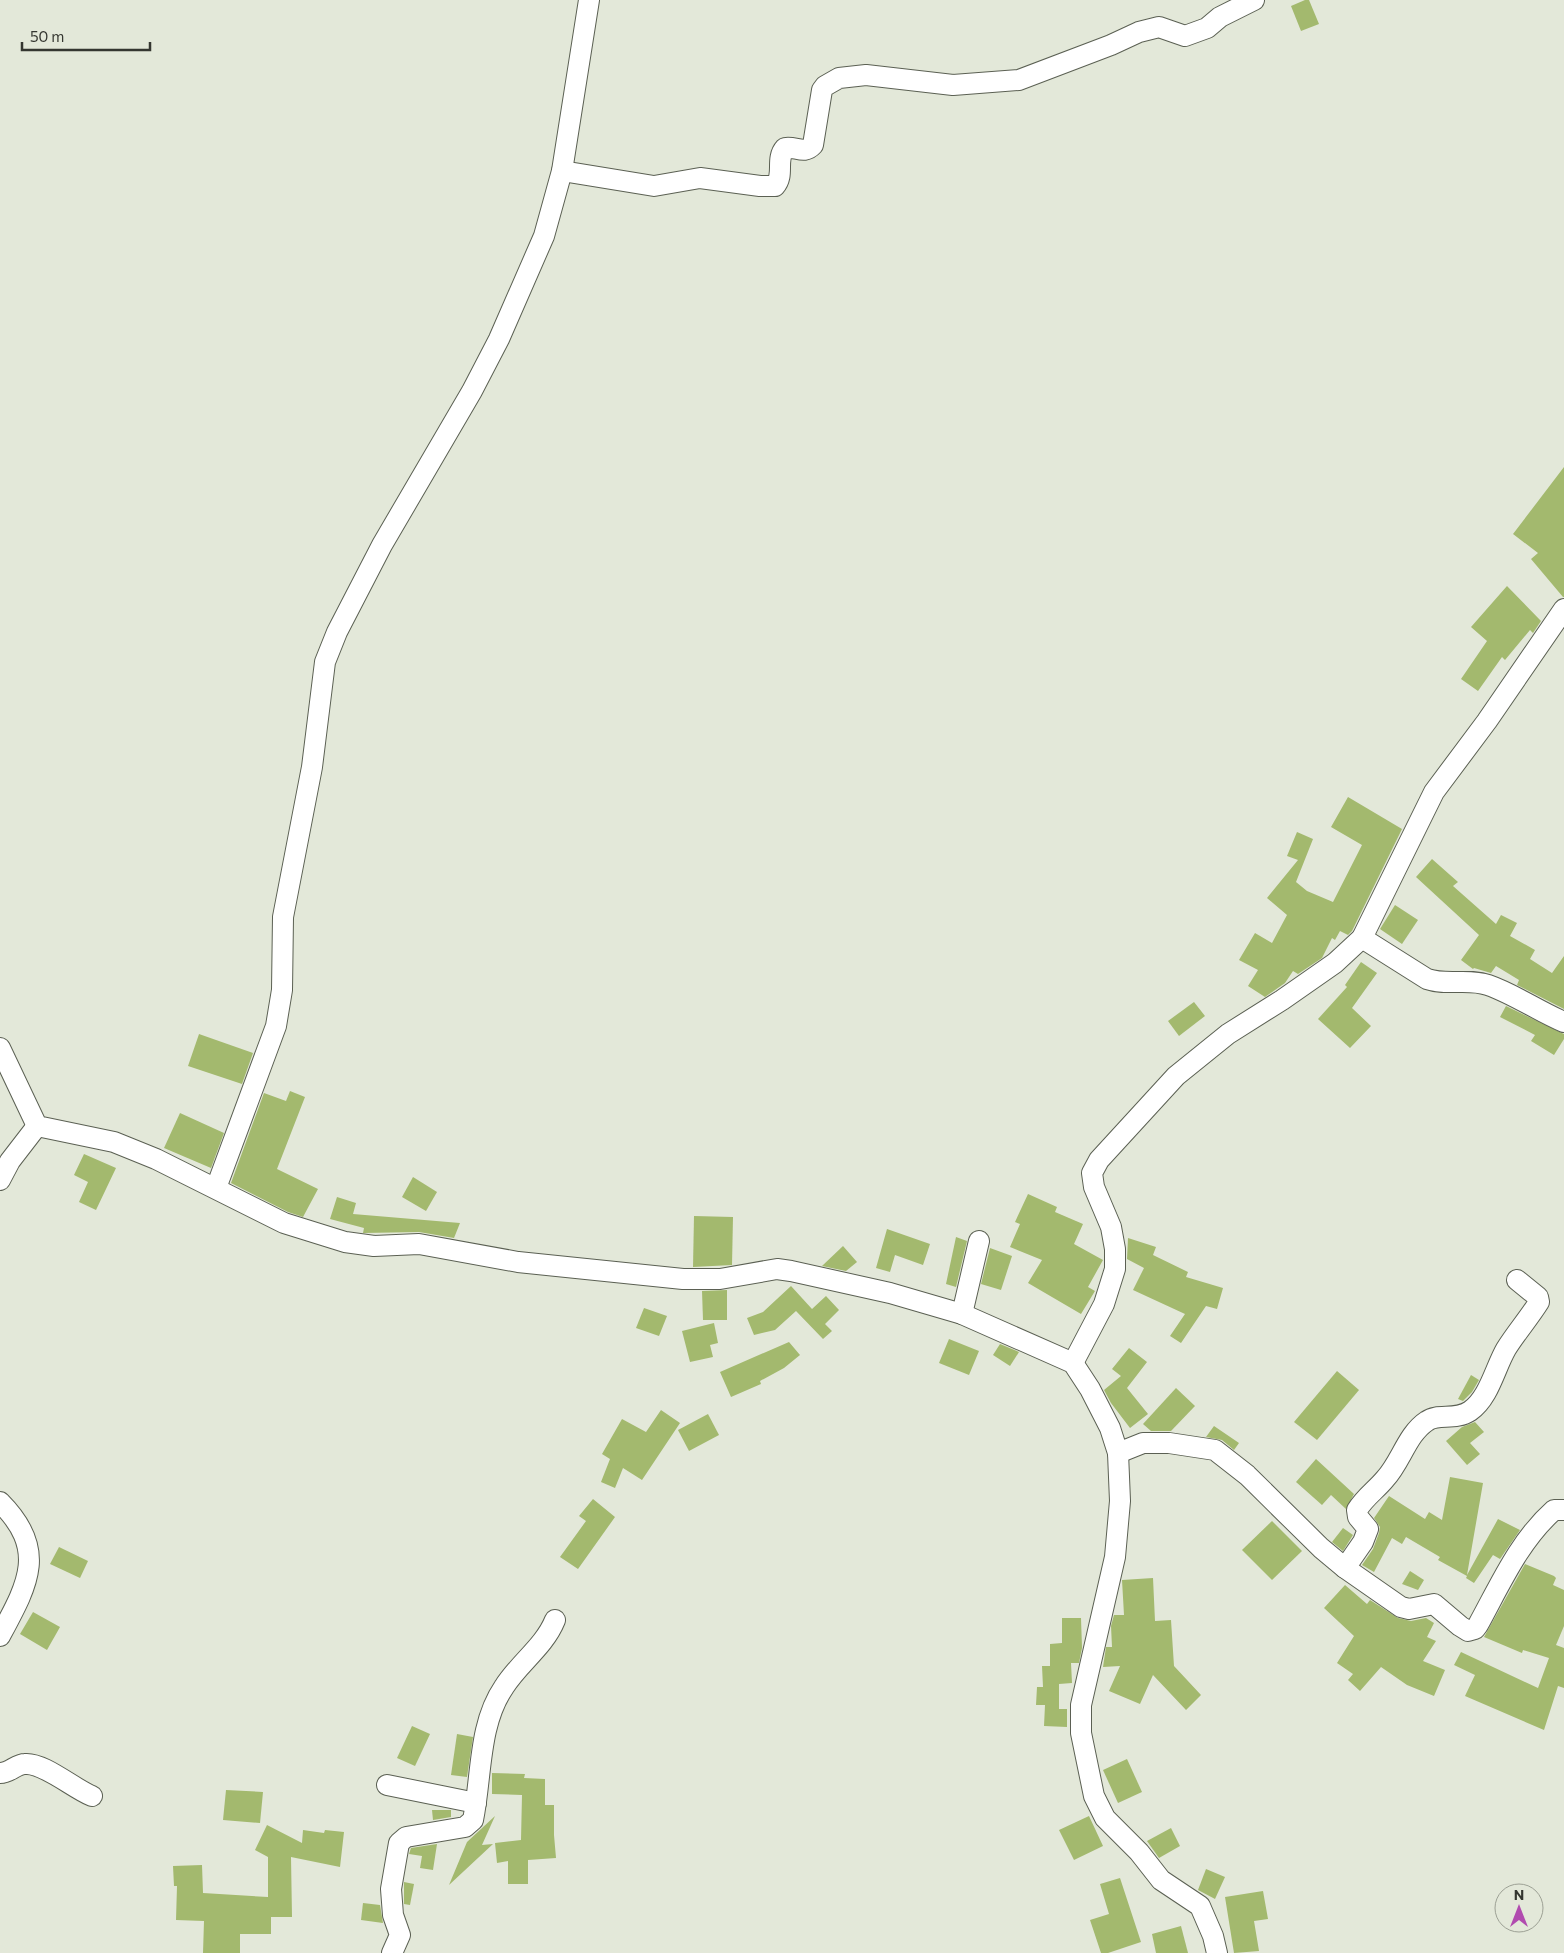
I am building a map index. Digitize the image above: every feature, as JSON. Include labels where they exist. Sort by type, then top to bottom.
[{"type":"street","points":[[216,1188],[278,1018],[282,990],[283,917],[315,750],[325,662],[331,646],[382,545],[472,390],[499,339],[521,293],[544,236],[562,171],[589,0]]},
{"type":"street","points":[[562,171],[642,185],[664,185],[700,178],[760,186],[775,186],[780,177],[781,153],[785,148],[803,150],[809,149],[813,145],[822,90],[839,78],[866,75],[953,85],[1019,80],[1111,46],[1139,32],[1159,27],[1185,36],[1207,28],[1220,17],[1254,0]]},
{"type":"street","points":[[1073,1364],[1104,1304],[1115,1270],[1115,1249],[1111,1227],[1094,1187],[1092,1173],[1099,1160],[1176,1076],[1228,1034],[1282,1000],[1335,962],[1362,938],[1434,792],[1497,706],[1564,609]]},
{"type":"street","points":[[1362,938],[1427,979],[1436,982],[1471,981],[1488,985],[1564,1022]]},
{"type":"street","points":[[0,1048],[37,1126]]},
{"type":"street","points":[[37,1126],[114,1142],[156,1158],[284,1223],[345,1242],[374,1246],[418,1244],[518,1262],[683,1279],[720,1279],[776,1269],[890,1293],[962,1314],[1073,1364],[1110,1428],[1118,1453],[1120,1501],[1115,1558],[1081,1705],[1081,1733],[1094,1796],[1105,1818],[1139,1852],[1161,1880],[1200,1906],[1213,1936],[1217,1953]]},
{"type":"street","points":[[0,1180],[10,1161],[37,1126]]},
{"type":"street","points":[[962,1314],[979,1241]]},
{"type":"street","points":[[1345,1568],[1367,1536],[1368,1529],[1358,1517],[1357,1510],[1373,1489],[1385,1480],[1409,1441],[1427,1421],[1436,1417],[1453,1418],[1470,1411],[1482,1400],[1505,1352],[1538,1302],[1538,1297],[1517,1280]]},
{"type":"street","points":[[1118,1453],[1143,1443],[1169,1442],[1215,1450],[1247,1475],[1321,1548],[1345,1568],[1401,1607],[1409,1609],[1434,1604],[1460,1626],[1472,1630],[1478,1625],[1500,1583],[1536,1527],[1554,1510],[1564,1510]]},
{"type":"street","points":[[0,1502],[17,1522],[27,1541],[30,1564],[23,1588],[0,1636]]},
{"type":"street","points":[[392,1953],[400,1935],[393,1915],[391,1889],[399,1843],[406,1837],[465,1827],[473,1820],[485,1728],[496,1700],[504,1686],[549,1634],[555,1620]]},
{"type":"street","points":[[0,1773],[11,1771],[21,1764],[35,1765],[92,1796]]},
{"type":"street","points":[[387,1785],[476,1803]]},
{"type":"building","points":[[1309,0],[1319,24],[1301,31],[1291,6]]},
{"type":"building","points":[[1564,467],[1563,597],[1531,559],[1538,553],[1513,534]]},
{"type":"building","points":[[1507,586],[1541,621],[1533,633],[1530,630],[1505,660],[1502,657],[1478,691],[1461,679],[1487,641],[1471,627]]},
{"type":"building","points":[[1348,797],[1402,829],[1352,931],[1348,935],[1340,931],[1335,940],[1332,938],[1322,958],[1298,974],[1293,971],[1285,983],[1265,997],[1248,986],[1258,970],[1239,960],[1255,933],[1272,943],[1287,915],[1267,898],[1298,860],[1287,856],[1297,832],[1313,839],[1296,882],[1307,891],[1333,902],[1362,845],[1331,827]]},
{"type":"building","points":[[1432,859],[1458,882],[1453,886],[1496,924],[1501,915],[1517,923],[1510,936],[1535,950],[1530,959],[1552,973],[1564,956],[1564,1009],[1517,985],[1519,980],[1496,966],[1491,973],[1473,969],[1461,960],[1479,935],[1416,877]]},
{"type":"building","points":[[1395,905],[1418,920],[1402,944],[1380,929]]},
{"type":"building","points":[[1361,962],[1377,973],[1352,1008],[1371,1026],[1350,1048],[1318,1019],[1347,987],[1345,985]]},
{"type":"building","points":[[1194,1002],[1205,1016],[1179,1036],[1168,1021]]},
{"type":"building","points":[[1506,1006],[1564,1034],[1564,1039],[1554,1055],[1531,1041],[1535,1035],[1500,1017]]},
{"type":"building","points":[[199,1034],[253,1053],[242,1084],[188,1066]]},
{"type":"building","points":[[290,1091],[305,1097],[277,1169],[318,1189],[303,1217],[288,1212],[231,1183],[264,1093],[286,1101]]},
{"type":"building","points":[[180,1113],[224,1133],[211,1168],[164,1148]]},
{"type":"building","points":[[84,1154],[116,1168],[96,1210],[79,1202],[88,1182],[74,1175]]},
{"type":"building","points":[[413,1177],[437,1192],[426,1211],[402,1197]]},
{"type":"building","points":[[1028,1194],[1057,1207],[1055,1212],[1083,1224],[1074,1244],[1103,1260],[1088,1287],[1095,1291],[1081,1314],[1028,1283],[1042,1260],[1010,1247],[1020,1224],[1015,1222]]},
{"type":"building","points":[[337,1197],[356,1203],[353,1214],[460,1223],[454,1238],[419,1232],[363,1233],[364,1228],[330,1219]]},
{"type":"building","points":[[694,1216],[733,1217],[732,1265],[693,1267]]},
{"type":"building","points":[[887,1229],[930,1244],[923,1265],[895,1255],[890,1272],[876,1268]]},
{"type":"building","points":[[956,1237],[967,1241],[956,1287],[946,1284]]},
{"type":"building","points":[[1128,1238],[1156,1247],[1153,1255],[1188,1272],[1186,1277],[1223,1288],[1217,1309],[1206,1306],[1181,1343],[1170,1336],[1185,1314],[1133,1290],[1144,1268],[1127,1259]]},
{"type":"building","points":[[843,1246],[857,1262],[846,1271],[822,1266]]},
{"type":"building","points":[[990,1248],[1012,1256],[1001,1290],[981,1284]]},
{"type":"building","points":[[791,1286],[812,1309],[826,1296],[839,1310],[825,1324],[832,1331],[823,1339],[796,1311],[775,1330],[754,1335],[747,1318],[763,1312]]},
{"type":"building","points":[[727,1290],[727,1320],[703,1320],[702,1291]]},
{"type":"building","points":[[644,1308],[667,1316],[659,1336],[636,1328]]},
{"type":"building","points":[[714,1323],[718,1343],[710,1345],[713,1357],[690,1362],[682,1331]]},
{"type":"building","points":[[949,1339],[979,1351],[969,1375],[939,1363]]},
{"type":"building","points":[[789,1342],[800,1355],[784,1368],[760,1381],[761,1384],[731,1397],[720,1372]]},
{"type":"building","points":[[1000,1344],[1019,1352],[1010,1366],[993,1355]]},
{"type":"building","points":[[1129,1348],[1147,1362],[1127,1388],[1148,1414],[1130,1428],[1111,1403],[1104,1390],[1121,1376],[1112,1369]]},
{"type":"building","points":[[1337,1371],[1359,1390],[1317,1440],[1294,1422]]},
{"type":"building","points":[[1471,1375],[1479,1380],[1472,1392],[1463,1401],[1458,1399]]},
{"type":"building","points":[[1176,1388],[1195,1406],[1171,1431],[1151,1431],[1143,1424]]},
{"type":"building","points":[[661,1410],[680,1423],[642,1480],[623,1468],[615,1488],[601,1482],[610,1459],[602,1454],[622,1419],[646,1432]]},
{"type":"building","points":[[708,1414],[719,1435],[689,1451],[678,1430]]},
{"type":"building","points":[[1475,1422],[1484,1432],[1470,1443],[1480,1454],[1467,1465],[1446,1441],[1462,1427]]},
{"type":"building","points":[[1214,1426],[1239,1443],[1234,1450],[1222,1440],[1206,1437]]},
{"type":"building","points":[[1316,1459],[1354,1494],[1346,1509],[1331,1495],[1322,1505],[1296,1482]]},
{"type":"building","points":[[1450,1477],[1483,1483],[1467,1575],[1498,1519],[1520,1530],[1500,1559],[1493,1555],[1474,1583],[1466,1578],[1467,1576],[1438,1560],[1440,1557],[1406,1537],[1402,1544],[1392,1538],[1374,1572],[1362,1565],[1373,1549],[1379,1533],[1380,1527],[1374,1518],[1389,1496],[1425,1519],[1429,1512],[1442,1520]]},
{"type":"building","points":[[593,1499],[615,1517],[578,1569],[560,1557],[586,1521],[579,1516]]},
{"type":"building","points":[[1272,1521],[1302,1551],[1272,1580],[1242,1550]]},
{"type":"building","points":[[1343,1528],[1353,1535],[1343,1551],[1332,1542]]},
{"type":"building","points":[[59,1547],[88,1561],[80,1578],[50,1564]]},
{"type":"building","points":[[1525,1564],[1554,1576],[1556,1578],[1553,1585],[1564,1590],[1564,1626],[1556,1645],[1564,1648],[1564,1688],[1558,1686],[1544,1730],[1465,1696],[1475,1675],[1454,1665],[1461,1652],[1538,1688],[1549,1658],[1523,1650],[1522,1653],[1484,1637]]},
{"type":"building","points":[[1410,1571],[1424,1580],[1418,1590],[1402,1584]]},
{"type":"building","points":[[1153,1578],[1155,1621],[1171,1620],[1174,1666],[1201,1695],[1186,1710],[1153,1675],[1140,1704],[1109,1691],[1120,1666],[1103,1667],[1106,1647],[1112,1647],[1111,1626],[1114,1615],[1124,1615],[1122,1580]]},
{"type":"building","points":[[1345,1585],[1367,1604],[1370,1600],[1398,1618],[1411,1621],[1426,1618],[1434,1623],[1427,1637],[1436,1641],[1423,1661],[1445,1670],[1434,1696],[1407,1685],[1381,1667],[1360,1691],[1348,1680],[1353,1674],[1337,1663],[1354,1636],[1324,1608]]},
{"type":"building","points":[[33,1612],[60,1627],[47,1650],[20,1634]]},
{"type":"building","points":[[1062,1618],[1081,1618],[1082,1648],[1079,1663],[1071,1663],[1072,1683],[1059,1684],[1059,1709],[1067,1709],[1067,1727],[1044,1726],[1045,1705],[1036,1705],[1037,1687],[1043,1687],[1042,1666],[1050,1666],[1050,1644],[1062,1643]]},
{"type":"building","points":[[412,1726],[430,1734],[415,1766],[397,1758]]},
{"type":"building","points":[[457,1734],[473,1737],[467,1777],[451,1775]]},
{"type":"building","points":[[1127,1759],[1142,1792],[1118,1803],[1103,1770]]},
{"type":"building","points":[[492,1773],[525,1774],[524,1778],[545,1779],[545,1805],[554,1805],[556,1858],[528,1860],[528,1884],[508,1884],[508,1861],[497,1863],[495,1843],[521,1840],[522,1795],[492,1794]]},
{"type":"building","points":[[226,1790],[263,1792],[260,1823],[223,1820]]},
{"type":"building","points":[[432,1810],[451,1810],[451,1817],[433,1820]]},
{"type":"building","points":[[495,1816],[482,1845],[493,1844],[449,1885],[467,1842]]},
{"type":"building","points":[[1089,1816],[1103,1846],[1074,1860],[1059,1830]]},
{"type":"building","points":[[267,1825],[302,1843],[303,1830],[324,1833],[325,1830],[344,1832],[340,1867],[291,1857],[292,1917],[271,1917],[271,1934],[240,1934],[240,1953],[203,1953],[204,1921],[176,1920],[177,1886],[174,1886],[173,1866],[202,1865],[203,1893],[268,1897],[268,1857],[255,1850]]},
{"type":"building","points":[[1171,1828],[1180,1846],[1159,1858],[1147,1841]]},
{"type":"building","points":[[437,1844],[433,1870],[420,1868],[422,1856],[409,1854],[411,1848]]},
{"type":"building","points":[[1206,1869],[1225,1877],[1215,1899],[1198,1890]]},
{"type":"building","points":[[1120,1878],[1141,1942],[1108,1953],[1101,1953],[1090,1920],[1109,1914],[1100,1884]]},
{"type":"building","points":[[404,1882],[414,1884],[410,1905],[404,1904]]},
{"type":"building","points":[[1263,1891],[1268,1919],[1254,1921],[1259,1951],[1234,1953],[1225,1897]]},
{"type":"building","points":[[363,1903],[380,1905],[383,1923],[361,1920]]},
{"type":"building","points":[[1181,1926],[1188,1953],[1156,1953],[1152,1934]]}]
